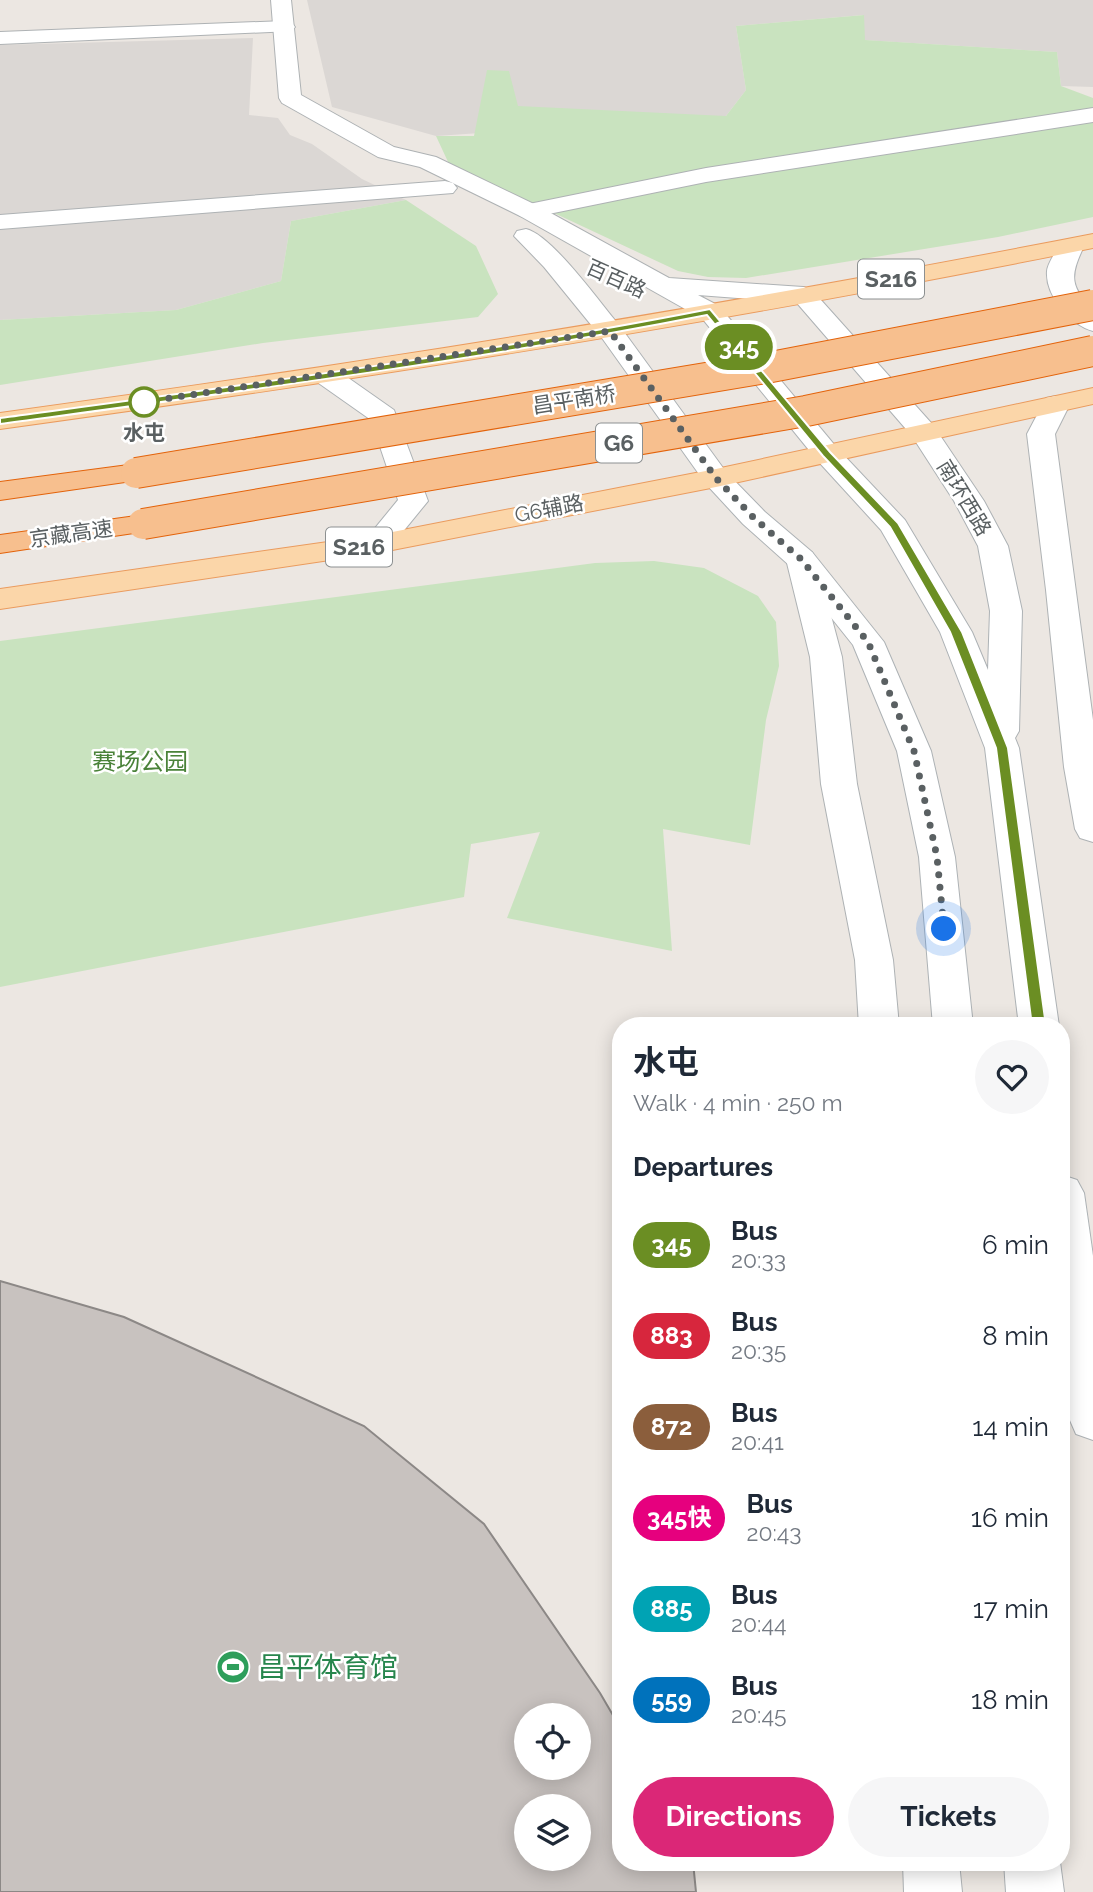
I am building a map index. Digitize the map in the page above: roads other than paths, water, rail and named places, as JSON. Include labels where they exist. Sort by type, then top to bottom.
[{"type":"highway","name":"昌平南桥","points":[[0,491],[136,473],[766,368],[1093,305]]},
{"type":"highway","name":"京藏高速","points":[[0,544],[143,524],[806,411],[1093,351]]},
{"type":"main road","name":"S216","points":[[0,421],[327,376],[610,331],[1082,244]]},
{"type":"main road","name":"G6辅路","points":[[0,599],[377,544],[716,478],[1093,396]]},
{"type":"street","points":[[281,0],[290,98],[386,152],[428,162],[528,224],[660,284],[710,312]]},
{"type":"street","points":[[0,38],[285,27]]},
{"type":"street","points":[[528,224],[706,175],[1093,115]]},
{"type":"street","name":"百百路","points":[[386,152],[444,188],[528,224],[628,288],[710,312]]},
{"type":"street","points":[[0,222],[444,188]]},
{"type":"street","name":"百百路","points":[[528,224],[553,262],[610,331],[716,478],[754,518],[801,559]]},
{"type":"street","points":[[1082,244],[1060,271],[1066,298],[1093,323]]},
{"type":"street","points":[[660,284],[803,295]]},
{"type":"street","name":"南环西路","points":[[803,295],[923,431],[969,501],[993,546],[1006,611],[1002,748],[1038,1017]]},
{"type":"street","name":"南环西路","points":[[710,312],[827,454],[894,526],[956,632],[1002,748]]},
{"type":"street","points":[[327,376],[384,416],[413,501],[377,544]]},
{"type":"street","points":[[1056,404],[1041,434],[1062,590],[1081,767],[1093,829]]},
{"type":"street","points":[[801,559],[826,657],[839,784],[874,960],[877,1017]]},
{"type":"street","points":[[801,559],[868,642],[914,751],[937,857],[952,1017]]},
{"type":"street","points":[[1070,1251],[1093,1418]]},
{"type":"street","points":[[932,1871],[933,1892]]},
{"type":"street","points":[[1033,1871],[1035,1892]]},
{"type":"place","name":"水屯","points":[[144,402]]},
{"type":"place","name":"昌平体育馆","points":[[233,1667]]},
{"type":"park label","name":"赛场公园","points":[[140,762]]}]
